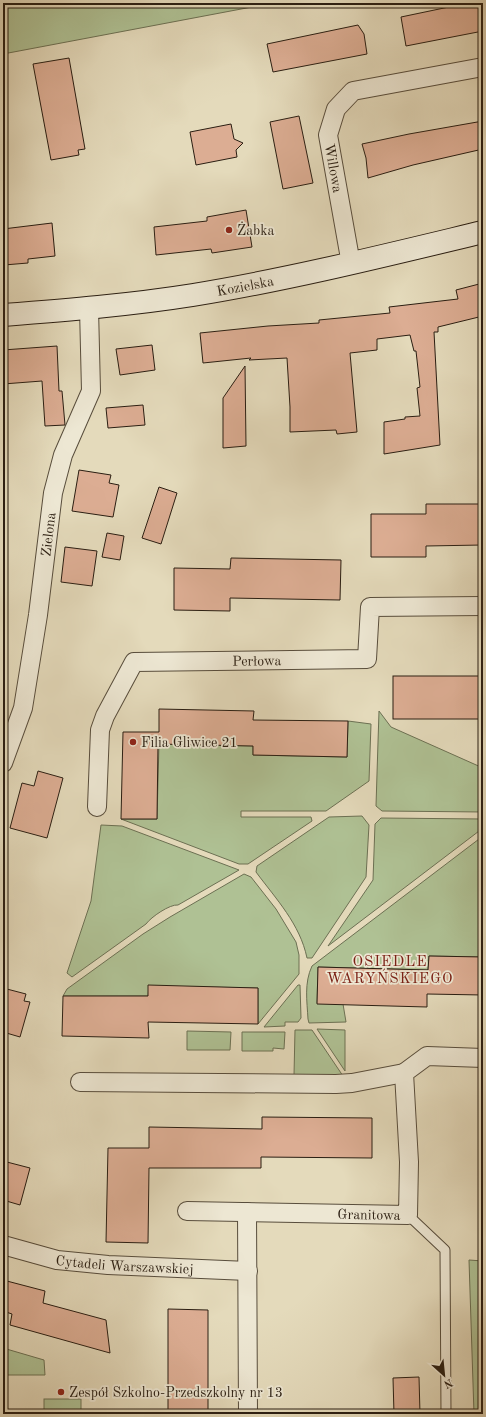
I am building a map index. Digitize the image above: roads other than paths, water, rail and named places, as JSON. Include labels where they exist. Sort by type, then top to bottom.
[{"type":"street","name":"Willowa","points":[[351,264],[328,135],[336,109],[353,91],[483,68]]},
{"type":"street","name":"Kozielska","points":[[3,315],[89,308],[193,295],[252,285],[351,264],[483,232]]},
{"type":"street","name":"Zielona","points":[[3,763],[23,708],[38,615],[54,493],[63,455],[91,391],[89,308]]},
{"type":"street","name":"Perłowa","points":[[98,807],[100,730],[104,716],[134,662],[368,659],[370,607],[483,606]]},
{"type":"street","points":[[80,1082],[336,1084],[352,1083],[404,1073],[427,1056],[483,1058]]},
{"type":"street","name":"Granitowa","points":[[187,1211],[408,1215],[409,1162],[404,1073]]},
{"type":"street","points":[[247,1212],[248,1414]]},
{"type":"street","name":"Cytadeli Warszawskiej","points":[[3,1246],[57,1260],[108,1265],[248,1271]]},
{"type":"lane","points":[[408,1215],[445,1250],[446,1414]]},
{"type":"place","name":"Żabka","points":[[229,230]]},
{"type":"place","name":"Filia Gliwice 21","points":[[133,742]]},
{"type":"place","name":"Zespół Szkolno-Przedszkolny nr 13","points":[[61,1392]]},
{"type":"district","name":"OSIEDLE WARYŃSKIEGO","points":[[390,970]]}]
